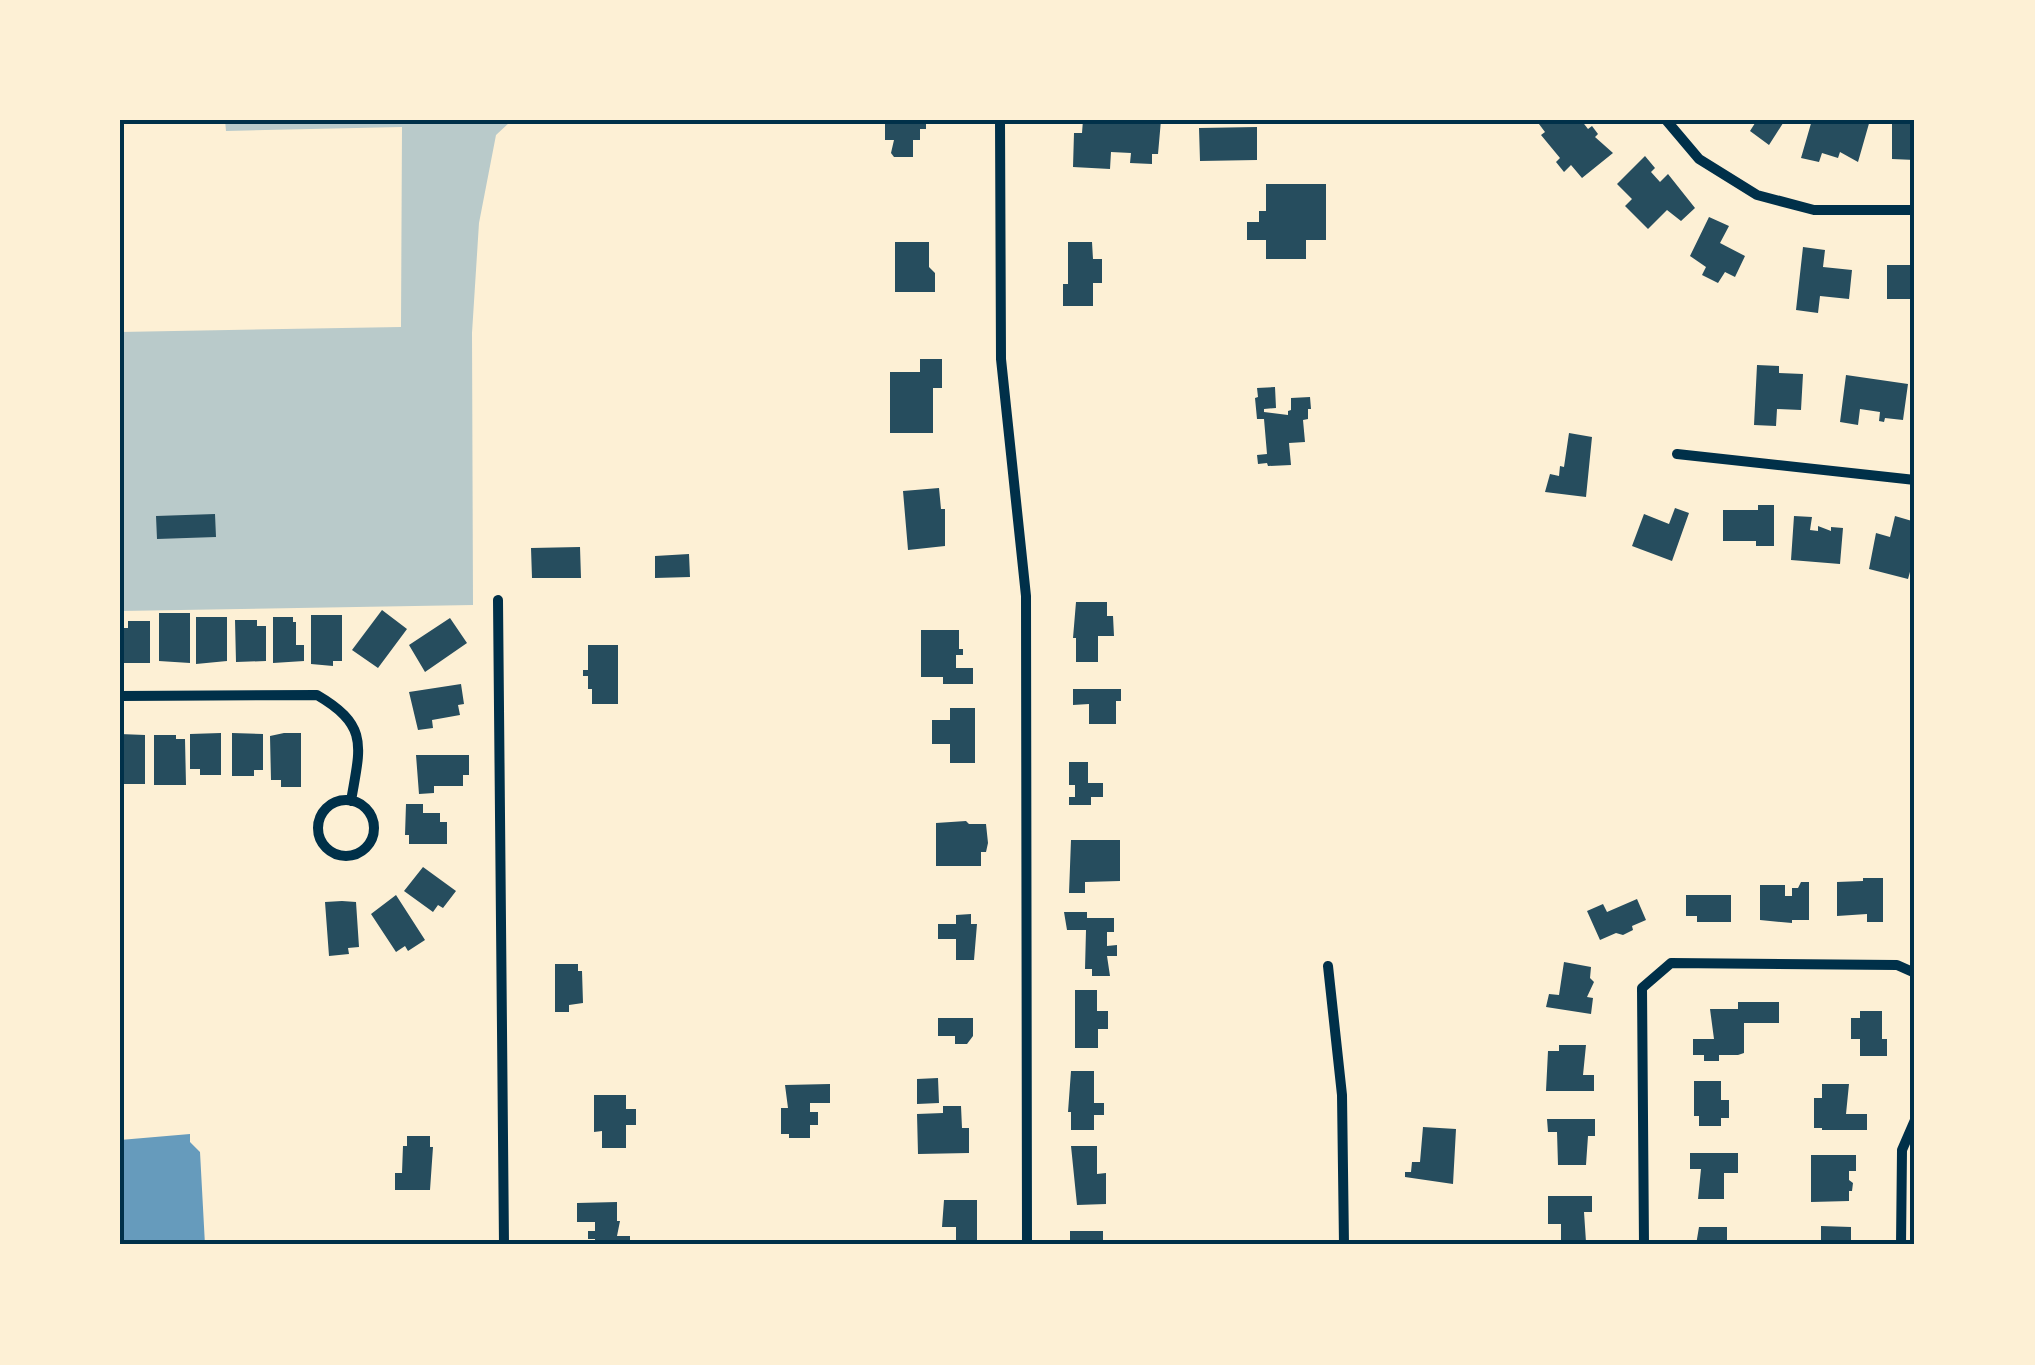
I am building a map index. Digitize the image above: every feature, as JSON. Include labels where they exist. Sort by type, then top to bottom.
[{"type":"street","points":[[1000,120],[1002,359],[1026,596],[1026,1245]]},
{"type":"street","points":[[1666,120],[1699,159],[1757,195],[1814,210],[1915,210]]},
{"type":"street","points":[[1678,454],[1915,480]]},
{"type":"street","points":[[498,600],[504,1245]]},
{"type":"street","points":[[120,696],[317,696],[343,710],[359,737],[351,800]]},
{"type":"street","points":[[351,800],[372,817],[373,836],[362,851],[345,856],[328,849],[319,834],[319,825],[321,816],[334,803],[351,800]]},
{"type":"street","points":[[1644,1245],[1642,988],[1671,963],[1897,965],[1915,973]]},
{"type":"street","points":[[1328,966],[1342,1095],[1344,1245]]},
{"type":"street","points":[[1902,1245],[1902,1150],[1915,1120]]},
{"type":"shaded area","points":[[225,120],[512,120],[496,135],[479,223],[472,333],[473,605],[120,611],[120,332],[401,327],[402,127],[226,131]]},
{"type":"water","points":[[190,1134],[190,1142],[200,1152],[205,1245],[129,1245],[120,1236],[120,1140]]},
{"type":"building","points":[[885,120],[926,122],[926,129],[920,129],[920,140],[913,140],[913,157],[894,157],[894,140],[885,140]]},
{"type":"building","points":[[1083,120],[1161,120],[1158,154],[1152,154],[1152,164],[1130,163],[1131,153],[1111,152],[1110,169],[1073,167],[1074,133],[1082,133]]},
{"type":"building","points":[[1536,120],[1581,120],[1588,129],[1592,126],[1598,134],[1595,137],[1613,153],[1582,178],[1571,165],[1564,172],[1556,162],[1560,158],[1541,135],[1545,132]]},
{"type":"building","points":[[1757,120],[1785,120],[1769,145],[1750,131]]},
{"type":"building","points":[[1812,120],[1870,120],[1858,162],[1840,152],[1838,158],[1822,153],[1819,162],[1801,158]]},
{"type":"building","points":[[1892,122],[1915,122],[1915,160],[1892,159]]},
{"type":"building","points":[[1257,127],[1257,160],[1200,161],[1199,128]]},
{"type":"building","points":[[1645,156],[1660,182],[1668,174],[1695,208],[1681,221],[1667,210],[1648,229],[1625,206],[1632,199],[1617,184]]},
{"type":"building","points":[[1266,184],[1326,184],[1326,240],[1306,240],[1306,259],[1266,259],[1266,240],[1247,240],[1247,222],[1259,222],[1259,211],[1266,211]]},
{"type":"building","points":[[1709,217],[1729,226],[1720,243],[1745,256],[1735,277],[1725,272],[1718,283],[1702,275],[1706,267],[1690,256]]},
{"type":"building","points":[[895,242],[929,242],[935,292],[895,292]]},
{"type":"building","points":[[1068,242],[1092,242],[1093,259],[1102,259],[1102,283],[1093,283],[1093,306],[1063,306],[1063,284],[1068,284]]},
{"type":"building","points":[[1803,247],[1825,250],[1823,267],[1852,270],[1849,299],[1820,296],[1818,313],[1796,310]]},
{"type":"building","points":[[1887,265],[1915,265],[1915,299],[1887,299]]},
{"type":"building","points":[[920,359],[942,359],[942,388],[933,388],[933,433],[890,433],[890,372],[920,372]]},
{"type":"building","points":[[1757,365],[1779,366],[1779,373],[1803,374],[1801,410],[1777,409],[1776,426],[1754,425]]},
{"type":"building","points":[[1846,375],[1908,384],[1903,420],[1879,421],[1880,412],[1860,409],[1858,425],[1840,422]]},
{"type":"building","points":[[1275,387],[1276,408],[1264,412],[1288,415],[1291,398],[1310,397],[1308,419],[1303,420],[1305,442],[1289,443],[1291,465],[1258,464],[1257,455],[1267,454],[1264,419],[1257,419],[1257,388]]},
{"type":"building","points":[[1569,433],[1592,437],[1586,497],[1545,492],[1550,474],[1559,476],[1560,466],[1564,467]]},
{"type":"building","points":[[939,488],[941,509],[945,509],[945,546],[908,550],[903,491]]},
{"type":"building","points":[[1758,505],[1774,505],[1774,546],[1756,546],[1756,541],[1723,541],[1723,510],[1758,510]]},
{"type":"building","points":[[1675,508],[1689,513],[1672,561],[1632,546],[1644,514],[1669,524]]},
{"type":"building","points":[[215,514],[216,537],[157,539],[156,516]]},
{"type":"building","points":[[1794,516],[1812,517],[1810,530],[1818,531],[1818,526],[1831,531],[1831,527],[1843,528],[1840,564],[1791,560]]},
{"type":"building","points":[[1895,516],[1912,521],[1910,528],[1915,529],[1915,554],[1908,579],[1869,569],[1876,533],[1890,537]]},
{"type":"building","points":[[580,547],[581,578],[532,578],[531,548]]},
{"type":"building","points":[[689,554],[690,577],[655,578],[655,556]]},
{"type":"building","points":[[1076,602],[1107,602],[1107,616],[1113,616],[1114,636],[1098,636],[1098,662],[1076,662]]},
{"type":"building","points":[[382,610],[407,629],[378,668],[352,650]]},
{"type":"building","points":[[159,613],[190,613],[190,663],[159,661]]},
{"type":"building","points":[[311,615],[342,615],[342,661],[333,661],[333,666],[311,664]]},
{"type":"building","points":[[196,617],[227,617],[227,661],[196,664]]},
{"type":"building","points":[[273,617],[293,617],[296,645],[304,645],[304,661],[273,663]]},
{"type":"building","points":[[450,618],[467,643],[425,672],[409,645]]},
{"type":"building","points":[[235,620],[257,620],[257,626],[266,626],[266,661],[236,662]]},
{"type":"building","points":[[128,621],[150,621],[150,663],[120,663],[120,628],[128,628]]},
{"type":"building","points":[[921,630],[959,630],[959,649],[963,649],[963,655],[956,655],[956,668],[973,668],[973,684],[943,684],[943,677],[921,677]]},
{"type":"building","points":[[588,645],[618,645],[618,704],[592,704],[588,676],[583,676],[583,670],[588,670]]},
{"type":"building","points":[[461,684],[464,704],[458,705],[460,715],[432,720],[433,728],[418,730],[409,692]]},
{"type":"building","points":[[1073,689],[1121,689],[1121,701],[1116,701],[1116,724],[1089,724],[1089,704],[1073,705]]},
{"type":"building","points":[[950,708],[975,708],[975,763],[950,763],[950,744],[932,744],[932,720],[950,720]]},
{"type":"building","points":[[221,733],[221,775],[200,775],[200,769],[190,769],[190,734]]},
{"type":"building","points":[[232,733],[263,734],[263,770],[254,770],[254,776],[232,776]]},
{"type":"building","points":[[301,733],[301,787],[281,787],[281,780],[271,780],[270,736]]},
{"type":"building","points":[[120,734],[145,735],[145,784],[120,784]]},
{"type":"building","points":[[154,735],[185,739],[186,785],[154,785]]},
{"type":"building","points":[[416,755],[469,755],[469,775],[463,775],[463,786],[434,786],[434,793],[419,794]]},
{"type":"building","points":[[1069,762],[1088,762],[1088,783],[1103,783],[1103,797],[1091,797],[1091,805],[1069,805],[1069,797],[1075,797],[1075,785],[1069,785]]},
{"type":"building","points":[[406,804],[423,804],[423,813],[440,813],[440,822],[447,822],[447,844],[409,844],[409,835],[405,835]]},
{"type":"building","points":[[936,823],[986,824],[988,843],[986,852],[981,852],[981,866],[936,866]]},
{"type":"building","points":[[1071,840],[1120,840],[1120,881],[1085,882],[1085,893],[1069,893]]},
{"type":"building","points":[[423,867],[456,891],[443,908],[438,905],[433,912],[404,891]]},
{"type":"building","points":[[1883,878],[1883,922],[1867,922],[1867,914],[1837,916],[1837,882]]},
{"type":"building","points":[[1801,882],[1809,882],[1809,920],[1760,920],[1760,885],[1785,885],[1785,896],[1792,896],[1792,888],[1798,888]]},
{"type":"building","points":[[396,895],[425,940],[408,951],[405,946],[396,952],[371,914]]},
{"type":"building","points":[[1686,895],[1731,895],[1731,922],[1697,922],[1697,916],[1686,916]]},
{"type":"building","points":[[1637,899],[1646,920],[1623,935],[1616,933],[1600,940],[1587,911],[1603,904],[1607,912]]},
{"type":"building","points":[[325,902],[356,902],[359,947],[348,948],[349,954],[329,956]]},
{"type":"building","points":[[1064,912],[1087,912],[1087,918],[1114,918],[1114,932],[1107,932],[1107,946],[1117,945],[1117,956],[1107,956],[1110,976],[1092,976],[1092,969],[1085,969],[1086,930],[1067,930]]},
{"type":"building","points":[[971,914],[971,924],[977,924],[974,960],[956,960],[956,939],[938,939],[938,924],[956,924],[956,915]]},
{"type":"building","points":[[1564,962],[1591,967],[1590,978],[1594,982],[1587,997],[1593,998],[1591,1014],[1546,1007],[1549,994],[1559,995]]},
{"type":"building","points":[[555,964],[578,964],[578,971],[582,971],[583,1003],[569,1005],[569,1012],[555,1012]]},
{"type":"building","points":[[1075,990],[1097,990],[1097,1011],[1108,1011],[1108,1029],[1098,1029],[1098,1048],[1075,1048]]},
{"type":"building","points":[[1738,1002],[1779,1002],[1779,1023],[1744,1023],[1744,1053],[1719,1055],[1719,1061],[1704,1061],[1704,1055],[1693,1055],[1693,1039],[1714,1039],[1710,1009],[1738,1009]]},
{"type":"building","points":[[1860,1011],[1882,1011],[1882,1039],[1887,1039],[1887,1056],[1860,1056],[1860,1039],[1851,1039],[1851,1018],[1860,1018]]},
{"type":"building","points":[[938,1018],[973,1018],[973,1036],[967,1044],[955,1044],[955,1036],[938,1036]]},
{"type":"building","points":[[1559,1045],[1586,1045],[1583,1075],[1594,1075],[1594,1091],[1546,1091],[1548,1051],[1559,1051]]},
{"type":"building","points":[[1071,1071],[1094,1071],[1094,1103],[1104,1103],[1104,1115],[1094,1115],[1094,1130],[1071,1130]]},
{"type":"building","points":[[938,1078],[939,1103],[917,1104],[917,1079]]},
{"type":"building","points":[[1694,1081],[1721,1081],[1721,1100],[1729,1100],[1729,1118],[1721,1118],[1721,1126],[1699,1126],[1699,1116],[1694,1116]]},
{"type":"building","points":[[830,1084],[830,1103],[810,1103],[810,1112],[818,1112],[818,1125],[810,1125],[810,1138],[781,1134],[781,1108],[788,1108],[785,1085]]},
{"type":"building","points":[[1822,1084],[1849,1084],[1846,1114],[1867,1114],[1867,1130],[1814,1128],[1814,1098],[1822,1098]]},
{"type":"building","points":[[594,1095],[626,1095],[626,1109],[636,1109],[636,1125],[626,1125],[626,1148],[602,1148],[602,1131],[594,1132]]},
{"type":"building","points":[[943,1106],[961,1106],[962,1128],[969,1128],[969,1153],[918,1154],[917,1114],[943,1113]]},
{"type":"building","points":[[1547,1119],[1595,1119],[1595,1136],[1588,1136],[1586,1165],[1558,1165],[1557,1132],[1548,1132]]},
{"type":"building","points":[[1423,1127],[1456,1129],[1453,1184],[1405,1177],[1405,1172],[1411,1172],[1412,1162],[1420,1162]]},
{"type":"building","points":[[407,1136],[430,1136],[430,1190],[395,1190],[395,1173],[402,1173]]},
{"type":"building","points":[[1071,1146],[1097,1146],[1097,1174],[1106,1173],[1106,1204],[1077,1205]]},
{"type":"building","points":[[1690,1153],[1738,1153],[1738,1173],[1724,1173],[1724,1199],[1698,1199],[1701,1169],[1690,1169]]},
{"type":"building","points":[[1811,1155],[1856,1155],[1856,1171],[1849,1171],[1853,1183],[1849,1201],[1811,1202]]},
{"type":"building","points":[[1548,1196],[1592,1196],[1592,1212],[1584,1212],[1586,1242],[1561,1242],[1561,1224],[1548,1224]]},
{"type":"building","points":[[944,1200],[977,1200],[977,1245],[956,1245],[956,1227],[942,1227]]},
{"type":"building","points":[[617,1202],[617,1236],[630,1236],[630,1245],[595,1245],[595,1239],[588,1239],[588,1231],[595,1231],[595,1222],[577,1222],[577,1203]]},
{"type":"building","points":[[1821,1226],[1851,1227],[1851,1245],[1821,1245]]},
{"type":"building","points":[[1699,1227],[1727,1227],[1727,1245],[1696,1245]]},
{"type":"building","points":[[1070,1231],[1103,1231],[1103,1245],[1070,1245]]}]
